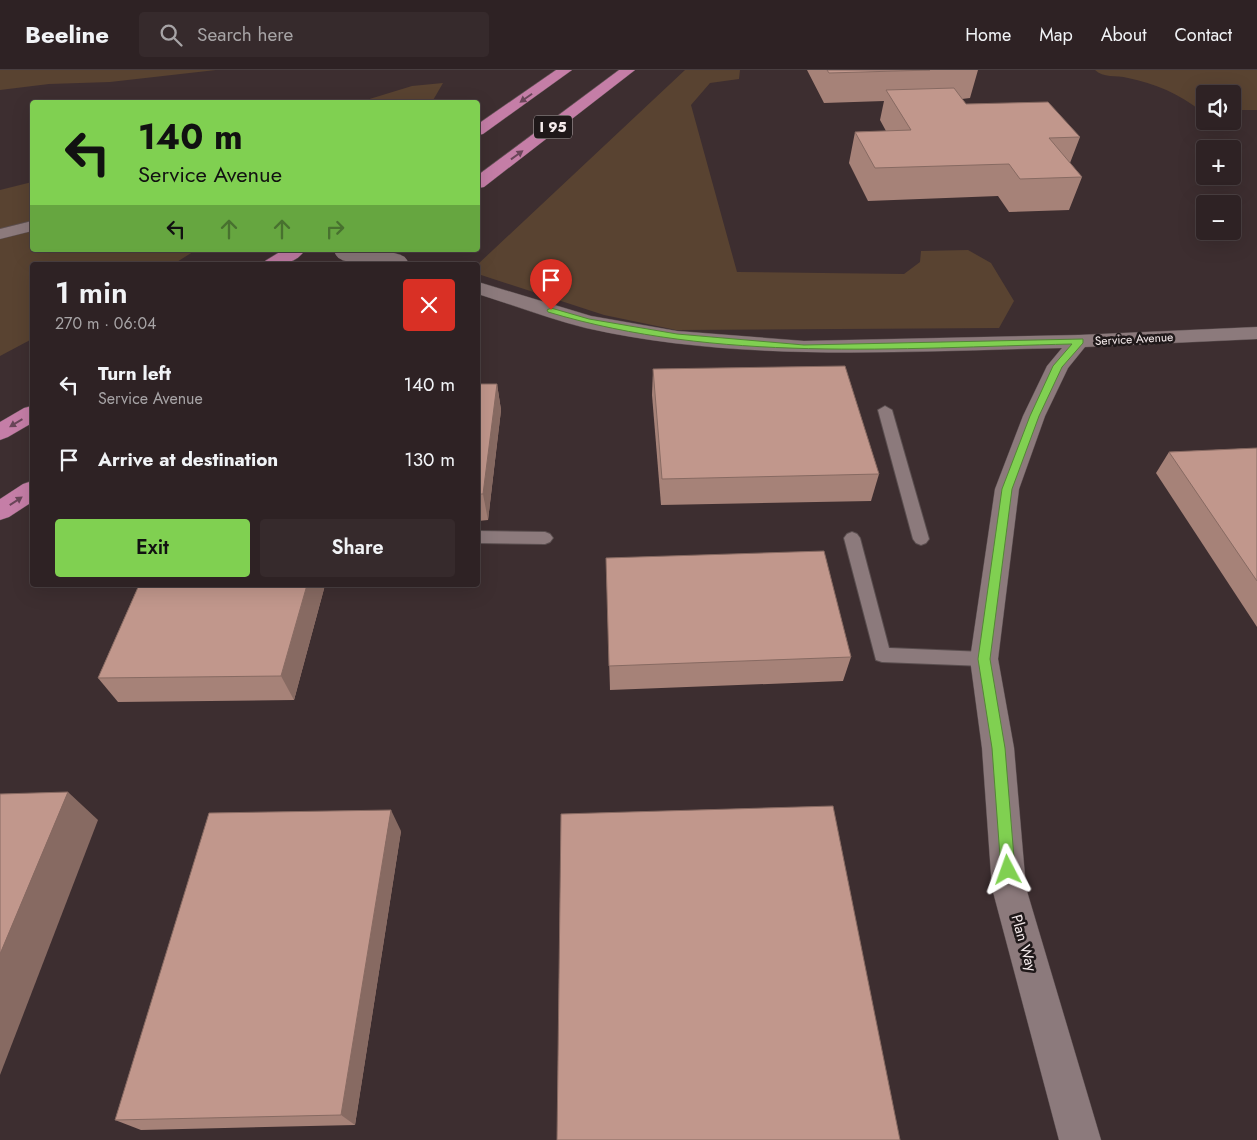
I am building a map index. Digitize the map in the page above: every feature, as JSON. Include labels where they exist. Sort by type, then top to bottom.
[{"type":"highway","name":"I 95","points":[[480,130],[565,70]]},
{"type":"highway","name":"I 95","points":[[480,181],[628,70]]},
{"type":"highway","points":[[277,262],[293,252]]},
{"type":"highway","points":[[364,262],[379,252]]},
{"type":"highway","points":[[0,432],[30,414]]},
{"type":"highway","points":[[0,511],[30,491]]},
{"type":"street","points":[[0,234],[30,226]]},
{"type":"street","points":[[352,252],[387,262]]},
{"type":"street","name":"Service Avenue","points":[[480,289],[588,322],[687,338],[804,347],[1080,341],[1257,333]]},
{"type":"street","name":"Plan Way","points":[[1080,341],[1058,366],[1034,416],[1007,489],[984,659],[998,748],[1009,888],[1080,1140]]},
{"type":"lane","points":[[885,410],[921,539]]},
{"type":"lane","points":[[480,538],[545,538]]},
{"type":"lane","points":[[852,538],[882,655],[984,659]]},
{"type":"shaded area","points":[[0,70],[216,70],[110,82],[49,84],[0,90]]},
{"type":"shaded area","points":[[685,70],[740,70],[739,79],[710,83],[691,105],[737,272],[904,274],[920,262],[921,251],[968,250],[991,263],[1014,301],[999,328],[676,330],[604,315],[480,275],[480,262]]},
{"type":"shaded area","points":[[1095,70],[1257,70],[1257,110],[1241,110],[1241,85],[1196,85],[1196,107],[1176,94],[1157,86],[1128,78],[1098,73]]},
{"type":"shaded area","points":[[443,83],[433,100],[366,100],[412,86]]},
{"type":"shaded area","points":[[30,182],[30,252],[193,252],[177,262],[30,262],[30,340],[0,356],[0,190]]},
{"type":"building","points":[[827,70],[930,70],[829,73]]},
{"type":"building","points":[[954,88],[966,104],[1048,102],[1080,137],[1049,138],[1082,177],[1020,179],[1009,164],[875,168],[855,132],[911,130],[886,90]]},
{"type":"building","points":[[845,366],[879,474],[662,479],[653,369]]},
{"type":"building","points":[[480,384],[497,384],[483,494],[480,494]]},
{"type":"building","points":[[1257,448],[1257,581],[1169,452]]},
{"type":"building","points":[[824,551],[851,657],[609,666],[606,558]]},
{"type":"building","points":[[138,587],[306,587],[281,676],[98,678]]},
{"type":"building","points":[[68,792],[0,954],[0,794]]},
{"type":"building","points":[[833,806],[900,1140],[557,1140],[561,814]]},
{"type":"building","points":[[391,810],[341,1115],[115,1120],[209,813]]},
{"type":"route","points":[[551,310],[588,322],[677,337],[804,347],[1080,341],[1058,366],[1034,416],[1007,489],[984,659],[998,748],[1008,870]]}]
